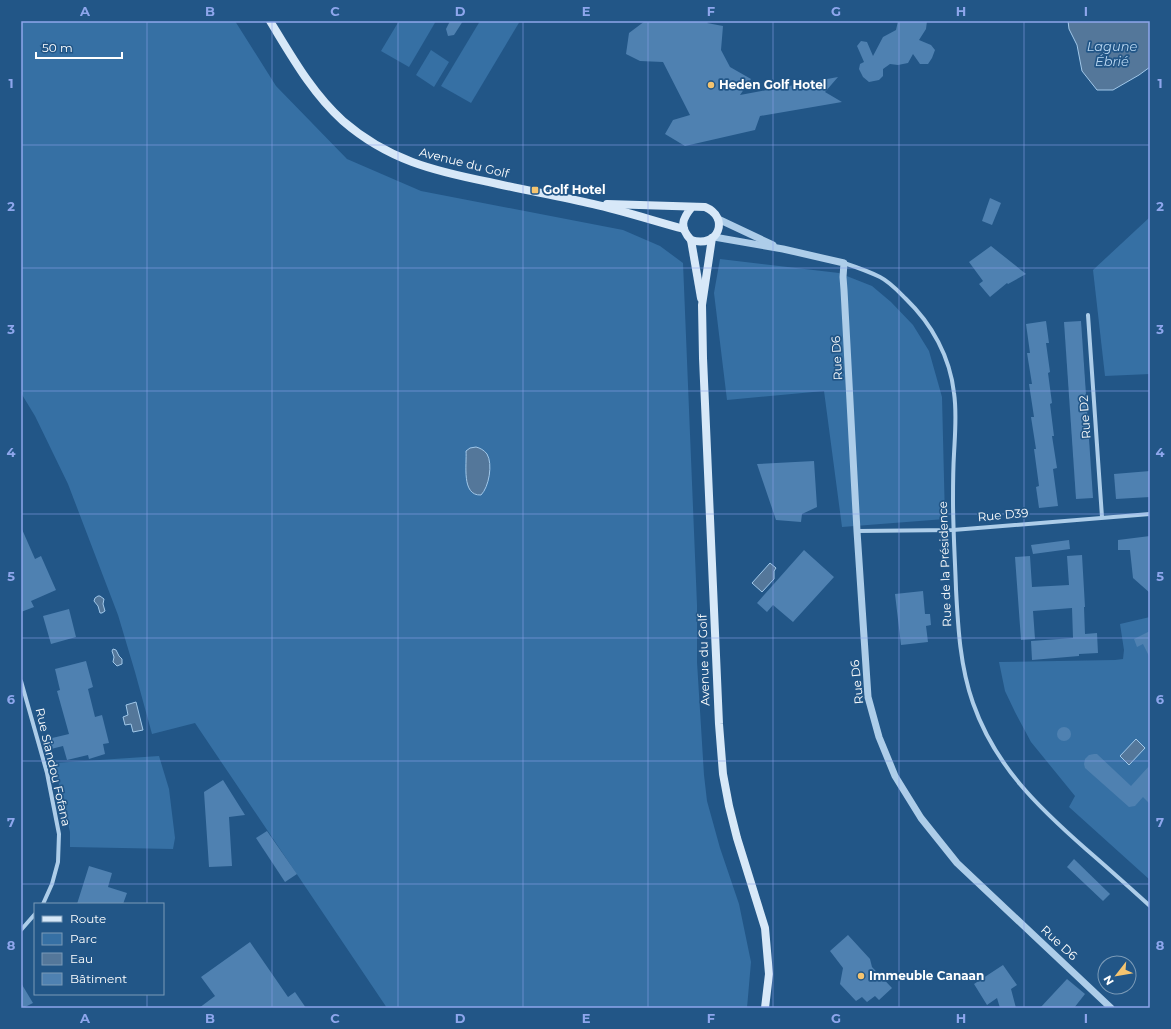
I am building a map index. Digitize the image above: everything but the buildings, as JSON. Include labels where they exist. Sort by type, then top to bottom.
[{"type":"main road","name":"Avenue du Golf","points":[[270,21],[305,77],[322,99],[344,121],[388,152],[426,168],[452,175],[594,204],[684,229],[691,240],[702,305],[719,724],[723,774],[736,838],[765,928],[769,974],[765,1008]]},
{"type":"main road","name":"Avenue du Golf","points":[[594,204],[705,207],[711,209],[715,213],[719,225],[713,237],[702,305]]},
{"type":"main road","points":[[684,229],[684,217],[692,207]]},
{"type":"main road","points":[[691,240],[703,242],[713,237]]},
{"type":"street","name":"Rue de la Présidence","points":[[718,219],[783,249]]},
{"type":"street","name":"Rue de la Présidence","points":[[713,237],[783,249],[844,263],[881,278],[895,287],[928,323],[940,344],[949,368],[954,391],[956,411],[953,530],[959,638],[964,669],[972,702],[985,732],[1016,781],[1059,825],[1150,906]]},
{"type":"street","name":"Rue D6","points":[[844,263],[842,277],[868,697],[879,737],[895,776],[920,818],[957,863],[1111,1008]]},
{"type":"street","name":"Rue D2","points":[[1088,315],[1102,517]]},
{"type":"street","name":"Rue D39","points":[[857,531],[953,530],[1150,514]]},
{"type":"street","name":"Rue Siandou Fofana","points":[[21,680],[47,773],[59,834],[58,862],[52,884],[43,903]]},
{"type":"street","points":[[21,930],[34,915]]},
{"type":"green space","points":[[21,21],[235,21],[276,86],[347,159],[421,191],[623,230],[660,246],[683,263],[697,605],[697,662],[704,775],[707,801],[720,848],[739,904],[751,962],[747,1008],[387,1008],[195,723],[152,734],[118,615],[68,484],[35,416],[21,393]]},
{"type":"green space","points":[[399,21],[436,21],[409,67],[381,51]]},
{"type":"green space","points":[[480,21],[520,21],[471,103],[441,86]]},
{"type":"green space","points":[[431,50],[449,62],[434,87],[416,75]]},
{"type":"green space","points":[[1150,217],[1150,374],[1105,376],[1093,270]]},
{"type":"green space","points":[[720,259],[839,273],[872,286],[891,302],[913,325],[929,351],[942,397],[945,519],[842,527],[824,391],[727,400],[714,293]]},
{"type":"green space","points":[[1150,617],[1150,880],[1069,807],[1075,796],[1031,742],[1005,691],[999,662],[1123,659],[1124,650],[1120,624]]},
{"type":"green space","points":[[159,756],[169,789],[175,838],[173,849],[70,847],[70,832],[54,763]]},
{"type":"water","name":"Lagune Ébrié","points":[[1068,21],[1150,21],[1150,67],[1113,90],[1097,90],[1082,71],[1077,45],[1069,29]]},
{"type":"water","points":[[476,447],[482,449],[487,454],[490,464],[488,481],[481,495],[475,494],[470,490],[466,478],[466,451],[470,448]]},
{"type":"water","points":[[770,563],[776,568],[774,571],[774,579],[762,592],[752,583]]},
{"type":"water","points":[[98,596],[104,599],[103,604],[105,611],[102,613],[100,613],[98,606],[94,601]]},
{"type":"water","points":[[113,649],[116,650],[122,659],[122,664],[117,666],[113,662]]},
{"type":"water","points":[[136,702],[143,730],[133,732],[131,724],[125,725],[123,717],[128,715],[126,705]]},
{"type":"water","points":[[1136,739],[1145,748],[1129,765],[1120,756]]},
{"type":"place","name":"Heden Golf Hotel","points":[[711,85]]},
{"type":"place","name":"Golf Hotel","points":[[535,190]]},
{"type":"place","name":"Immeuble Canaan","points":[[861,976]]}]
